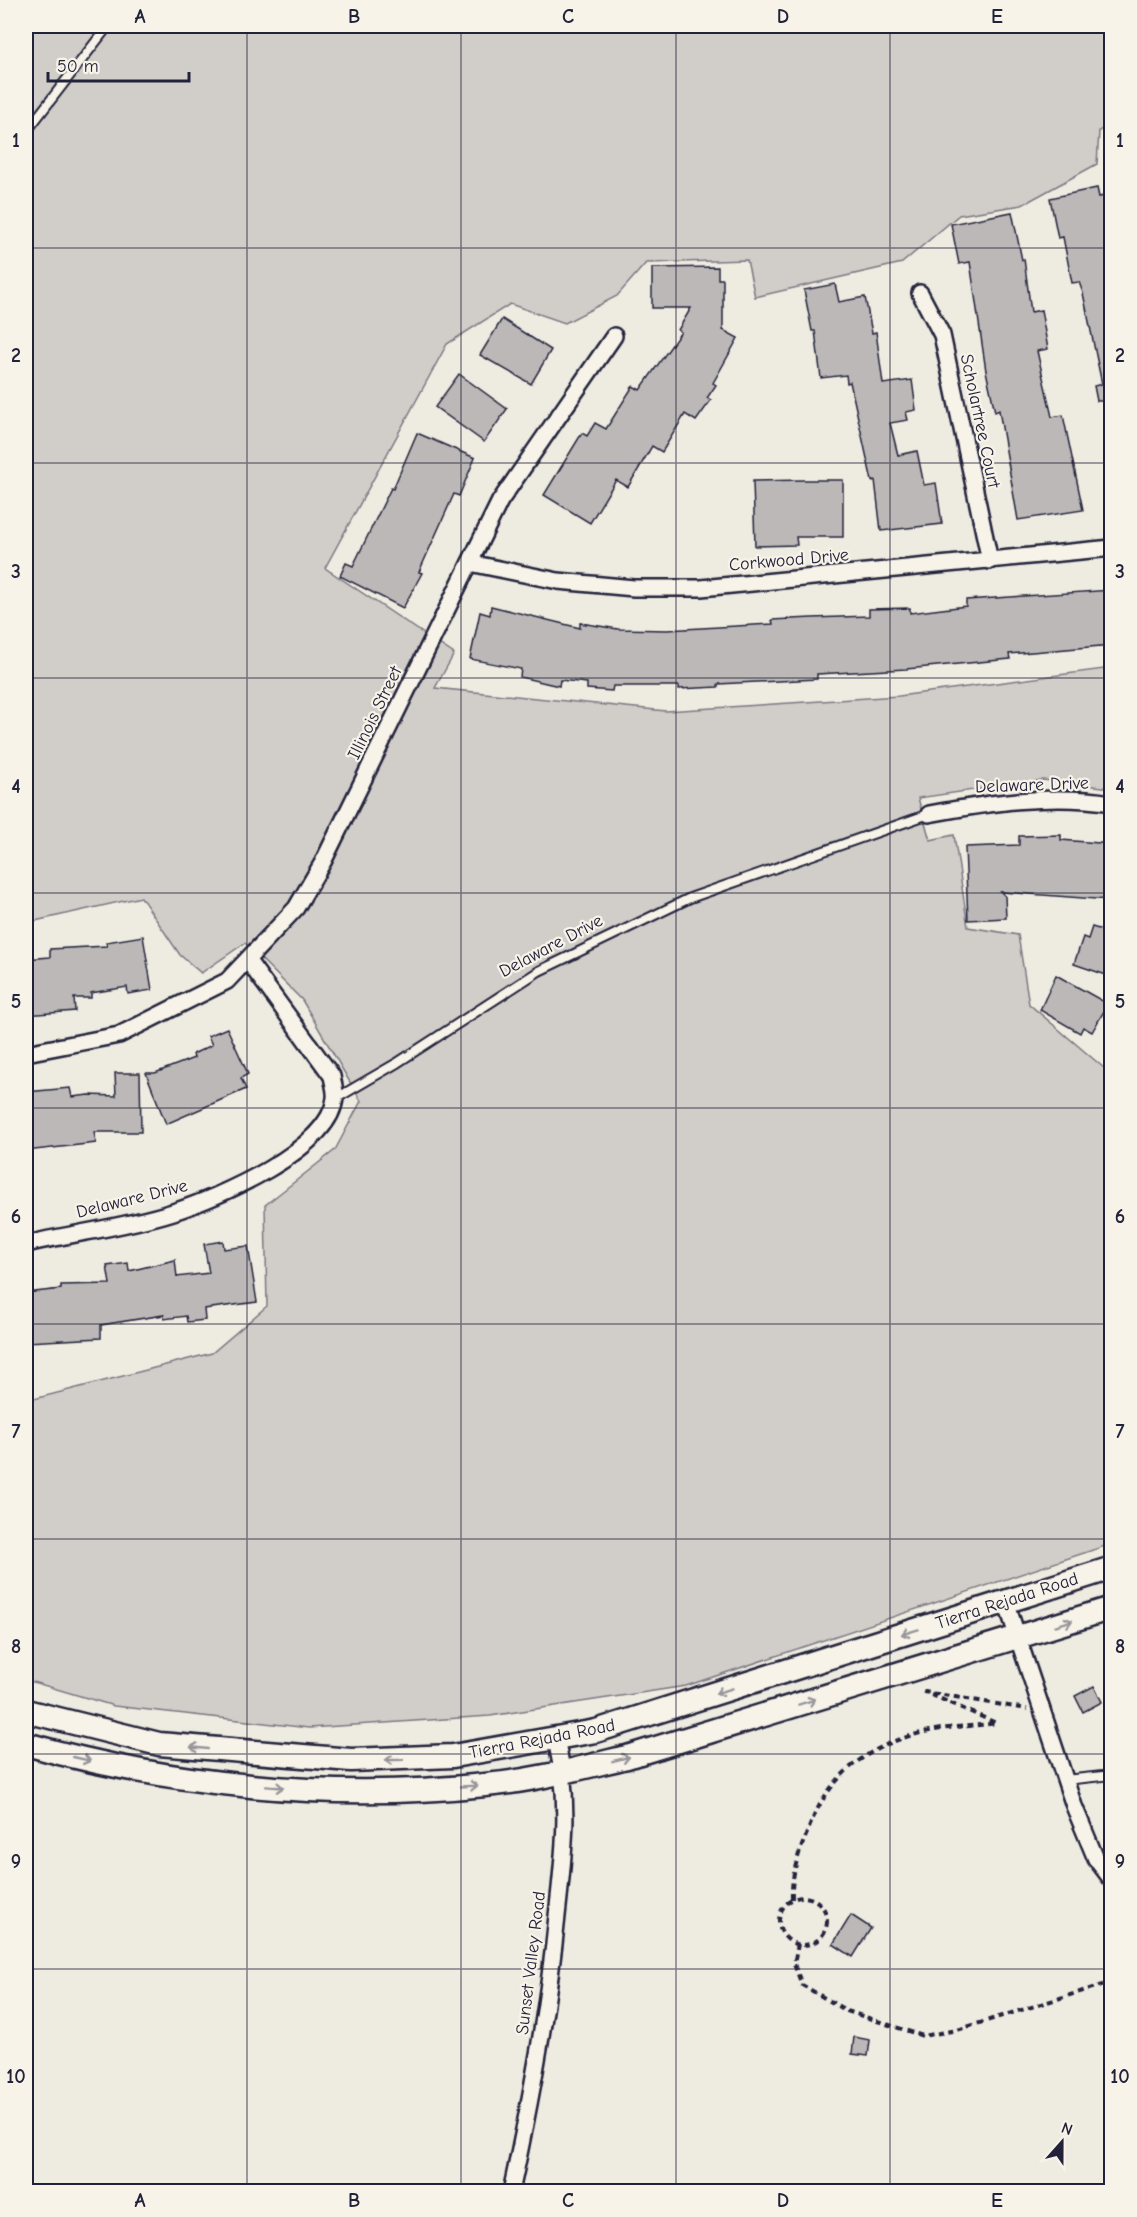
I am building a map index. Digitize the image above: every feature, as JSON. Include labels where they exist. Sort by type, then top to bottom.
[{"type":"main road","name":"Tierra Rejada Road","points":[[26,1711],[159,1744],[351,1760],[453,1756],[596,1731],[1112,1568]]},
{"type":"main road","name":"Tierra Rejada Road","points":[[26,1744],[118,1767],[183,1778],[324,1791],[484,1785],[564,1772],[627,1757],[1112,1608]]},
{"type":"street","name":"Scholartree Court","points":[[920,293],[942,335],[990,561]]},
{"type":"street","name":"Illinois Street","points":[[26,1053],[119,1035],[227,981],[296,908],[323,862],[500,501],[614,336]]},
{"type":"street","name":"Corkwood Drive","points":[[470,563],[558,581],[634,588],[701,588],[1112,548]]},
{"type":"street","name":"Delaware Drive","points":[[928,814],[989,803],[1089,800],[1112,803]]},
{"type":"street","points":[[248,961],[332,1076],[335,1099]]},
{"type":"street","name":"Delaware Drive","points":[[26,1244],[172,1213],[232,1189],[297,1150],[324,1126],[335,1099]]},
{"type":"street","points":[[1006,1602],[1065,1780],[1096,1859],[1112,1880]]},
{"type":"street","name":"Sunset Valley Road","points":[[511,2192],[533,2094],[552,1967],[564,1852],[567,1798],[564,1772],[556,1739]]},
{"type":"lane","points":[[26,132],[108,26]]},
{"type":"lane","name":"Delaware Drive","points":[[335,1099],[397,1063],[539,971],[690,898],[928,814]]},
{"type":"lane","points":[[1065,1780],[1112,1775]]},
{"type":"path","points":[[792,1899],[794,1867],[813,1816],[833,1782],[850,1765],[877,1747],[915,1736],[953,1727],[996,1723],[925,1692],[1042,1711]]},
{"type":"path","points":[[808,1897],[815,1900],[825,1912],[826,1927],[818,1940],[810,1944],[798,1944],[787,1939],[779,1926],[781,1910],[792,1899],[808,1897]]},
{"type":"path","points":[[798,1944],[794,1964],[802,1985],[847,2011],[923,2036],[957,2030],[1112,1982]]},
{"type":"shaded area","points":[[26,26],[1111,26],[1111,123],[1099,131],[1097,164],[1022,205],[959,215],[902,263],[755,297],[747,260],[646,263],[617,296],[565,323],[510,304],[447,344],[325,568],[454,654],[435,688],[666,711],[899,696],[1111,668],[1111,788],[1043,780],[918,798],[930,840],[954,835],[968,927],[1018,935],[1029,1004],[1111,1074],[1111,1544],[686,1686],[490,1716],[309,1728],[114,1706],[26,1680],[26,1401],[212,1353],[267,1306],[265,1205],[335,1150],[361,1101],[302,1000],[245,943],[201,973],[180,955],[141,897],[26,923]]},
{"type":"building","points":[[1097,188],[1099,197],[1109,195],[1112,209],[1112,401],[1097,401],[1094,386],[1102,384],[1083,293],[1079,282],[1072,283],[1063,237],[1058,238],[1050,198]]},
{"type":"building","points":[[1012,212],[1022,260],[1024,259],[1031,312],[1041,310],[1048,349],[1037,351],[1052,417],[1063,415],[1083,510],[1018,520],[999,410],[995,412],[986,371],[970,262],[959,264],[951,224]]},
{"type":"building","points":[[718,267],[718,279],[723,279],[723,330],[738,338],[713,383],[716,385],[707,398],[711,400],[696,421],[685,414],[662,452],[652,446],[628,487],[616,480],[590,523],[544,495],[582,433],[587,436],[595,423],[606,429],[633,386],[640,390],[681,332],[678,330],[691,308],[652,308],[652,268]]},
{"type":"building","points":[[835,284],[839,302],[865,297],[872,333],[876,332],[883,384],[912,380],[916,410],[906,412],[908,420],[890,423],[898,455],[917,451],[924,485],[936,483],[942,524],[881,531],[875,480],[872,481],[850,382],[847,383],[846,375],[821,378],[815,331],[812,331],[804,290]]},
{"type":"building","points":[[502,319],[551,350],[531,384],[480,355]]},
{"type":"building","points":[[459,374],[507,409],[484,442],[435,407]]},
{"type":"building","points":[[417,433],[475,458],[459,496],[454,494],[419,572],[422,573],[403,608],[340,576],[346,563],[353,566],[391,488],[393,489]]},
{"type":"building","points":[[843,480],[843,537],[796,537],[797,545],[755,546],[753,481]]},
{"type":"building","points":[[1112,590],[1112,645],[1009,654],[1010,659],[906,669],[817,674],[817,679],[718,684],[718,687],[679,689],[679,686],[613,686],[612,691],[587,689],[587,683],[560,680],[559,686],[520,677],[521,669],[470,659],[480,612],[490,615],[491,606],[580,628],[580,623],[618,629],[667,630],[773,624],[772,620],[869,616],[869,609],[910,608],[910,613],[966,606],[966,600]]},
{"type":"building","points":[[1061,835],[1061,840],[1112,844],[1109,900],[1001,892],[1005,896],[1006,918],[968,920],[965,847],[1019,845],[1019,836]]},
{"type":"building","points":[[1092,927],[1112,933],[1112,977],[1074,964],[1083,937],[1088,939]]},
{"type":"building","points":[[143,936],[152,990],[128,994],[127,987],[91,993],[91,998],[74,998],[75,1011],[26,1015],[26,959],[50,957],[50,949],[107,946],[106,942]]},
{"type":"building","points":[[1056,975],[1108,1004],[1092,1032],[1083,1027],[1080,1033],[1040,1010]]},
{"type":"building","points":[[227,1028],[248,1074],[241,1078],[246,1089],[166,1124],[146,1073],[155,1073],[194,1058],[193,1054],[212,1045],[208,1036]]},
{"type":"building","points":[[115,1073],[140,1073],[141,1132],[94,1132],[96,1143],[26,1151],[26,1092],[70,1088],[72,1097],[116,1096]]},
{"type":"building","points":[[223,1241],[224,1249],[248,1246],[257,1302],[204,1309],[205,1320],[187,1322],[186,1316],[164,1319],[164,1315],[101,1325],[101,1338],[26,1342],[26,1293],[61,1289],[61,1285],[110,1284],[107,1266],[128,1263],[129,1271],[175,1260],[177,1277],[209,1273],[204,1244]]},
{"type":"building","points":[[1094,1686],[1102,1702],[1083,1712],[1075,1696]]},
{"type":"building","points":[[851,1915],[871,1928],[853,1957],[833,1944]]},
{"type":"building","points":[[854,2037],[870,2040],[868,2056],[852,2054]]}]
